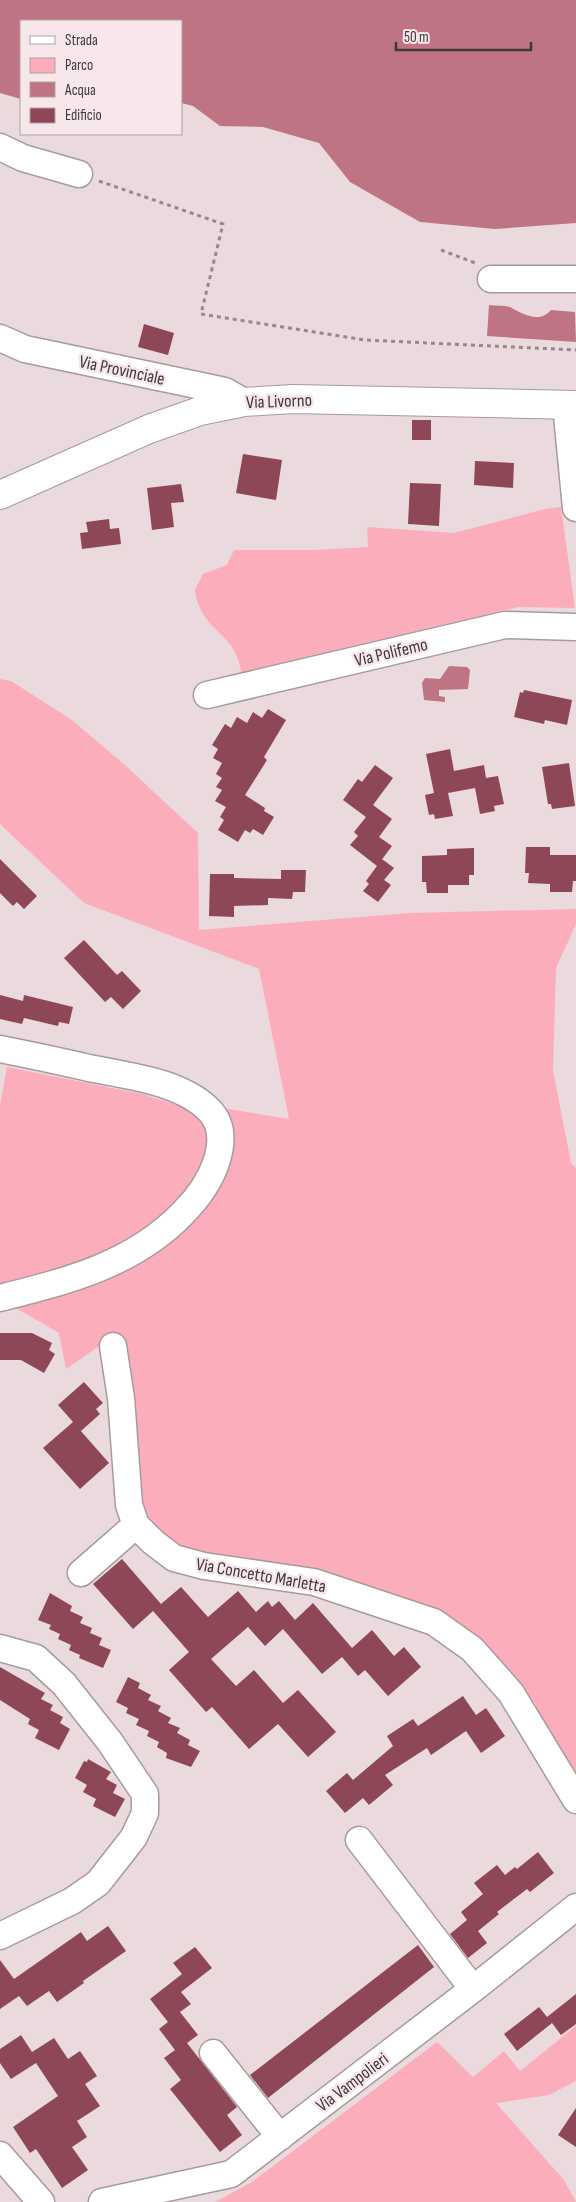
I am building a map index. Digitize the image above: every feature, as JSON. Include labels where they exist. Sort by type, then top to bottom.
[{"type":"main road","name":"Via Livorno","points":[[0,495],[150,429],[200,411],[244,402],[293,399],[571,405]]},
{"type":"street","points":[[0,147],[23,158],[79,174]]},
{"type":"street","points":[[486,272],[576,279]]},
{"type":"street","name":"Via Provinciale","points":[[0,338],[44,353],[225,391],[244,402]]},
{"type":"street","points":[[571,405],[576,508]]},
{"type":"street","name":"Via Polifemo","points":[[207,695],[505,625],[576,627]]},
{"type":"street","points":[[0,1049],[159,1082],[192,1098],[210,1111],[220,1130],[222,1148],[213,1173],[198,1198],[172,1225],[136,1252],[77,1278],[0,1298]]},
{"type":"street","name":"Via Concetto Marletta","points":[[113,1346],[121,1398],[129,1505],[136,1525],[153,1542],[174,1558],[204,1566],[314,1582],[434,1622],[472,1649],[511,1694],[576,1800]]},
{"type":"street","points":[[81,1573],[136,1525]]},
{"type":"street","points":[[0,1648],[36,1658],[64,1684],[110,1742],[145,1794],[145,1813],[134,1837],[98,1883],[72,1901],[0,1936]]},
{"type":"street","points":[[359,1840],[474,1989]]},
{"type":"street","name":"Via Vampolieri","points":[[102,2202],[230,2174],[474,1989],[576,1906]]},
{"type":"street","points":[[213,2053],[280,2137]]},
{"type":"street","points":[[0,2155],[40,2202]]},
{"type":"path","points":[[79,174],[224,224],[201,314],[365,340],[576,350]]},
{"type":"path","points":[[441,250],[486,272]]},
{"type":"green space","points":[[561,507],[575,608],[519,607],[241,672],[234,651],[205,617],[197,599],[195,590],[203,574],[227,565],[234,550],[316,550],[368,547],[367,527],[454,533],[545,509]]},
{"type":"green space","points":[[0,679],[11,681],[72,720],[126,766],[198,833],[199,930],[411,913],[576,909],[576,924],[556,968],[553,1070],[571,1163],[576,1168],[576,1781],[534,1718],[536,1704],[486,1643],[457,1624],[227,1562],[181,1547],[163,1534],[148,1520],[136,1500],[131,1416],[118,1333],[66,1369],[59,1333],[16,1308],[104,1279],[145,1258],[182,1232],[208,1203],[223,1108],[289,1119],[259,969],[84,903],[0,824]]},
{"type":"green space","points":[[7,1067],[142,1094],[177,1105],[197,1114],[210,1133],[210,1152],[187,1193],[161,1218],[127,1245],[87,1262],[0,1287],[0,1105]]},
{"type":"green space","points":[[576,2026],[576,2081],[549,2095],[496,2103],[564,2180],[576,2202],[215,2202],[252,2182],[437,2042],[473,2077],[504,2051],[520,2071]]},
{"type":"water","points":[[0,0],[576,0],[576,223],[495,229],[420,222],[350,182],[319,143],[263,127],[220,126],[193,106],[182,103],[182,20],[20,20],[20,99],[0,93]]},
{"type":"water","points":[[489,305],[508,306],[526,315],[536,317],[546,314],[551,310],[575,312],[576,342],[487,336]]},
{"type":"water","points":[[449,666],[467,667],[470,670],[468,689],[439,690],[439,696],[445,697],[445,702],[424,700],[422,683],[425,678],[440,679]]},
{"type":"building","points":[[144,324],[174,333],[168,355],[138,347]]},
{"type":"building","points":[[412,420],[431,420],[431,440],[412,440]]},
{"type":"building","points":[[243,454],[282,460],[276,500],[236,493]]},
{"type":"building","points":[[475,461],[514,463],[513,488],[474,485]]},
{"type":"building","points":[[410,483],[441,484],[439,526],[408,524]]},
{"type":"building","points":[[181,484],[184,502],[171,503],[174,527],[152,530],[147,488]]},
{"type":"building","points":[[109,519],[110,529],[119,528],[121,544],[82,549],[80,533],[88,532],[86,522]]},
{"type":"building","points":[[524,690],[572,700],[567,725],[545,720],[544,724],[514,717],[520,692],[523,693]]},
{"type":"building","points":[[268,709],[286,720],[264,757],[267,760],[245,795],[265,808],[264,811],[274,817],[263,835],[253,829],[250,833],[245,830],[238,842],[218,830],[224,820],[220,817],[226,807],[215,801],[222,790],[216,787],[222,778],[216,774],[222,763],[213,758],[218,749],[212,745],[225,724],[231,728],[237,717],[247,723],[253,712],[262,718]]},
{"type":"building","points":[[450,749],[454,771],[484,765],[486,778],[498,776],[504,804],[494,806],[495,811],[480,814],[475,788],[448,793],[453,816],[435,819],[434,814],[429,815],[425,795],[434,793],[426,754]]},
{"type":"building","points":[[569,763],[575,806],[552,809],[551,804],[548,804],[542,767]]},
{"type":"building","points":[[375,765],[393,778],[373,805],[392,819],[379,837],[392,846],[377,866],[350,845],[358,836],[354,832],[366,817],[343,800],[358,779],[362,782]]},
{"type":"building","points":[[526,847],[550,847],[550,855],[576,855],[576,881],[573,881],[572,892],[550,892],[550,884],[528,883],[529,873],[525,873]]},
{"type":"building","points":[[474,848],[474,875],[469,875],[469,885],[448,885],[448,893],[427,893],[426,882],[422,882],[422,856],[447,855],[447,849]]},
{"type":"building","points":[[0,859],[37,896],[24,909],[17,902],[13,906],[0,893]]},
{"type":"building","points":[[382,859],[394,868],[384,880],[391,885],[378,902],[363,891],[369,884],[366,881]]},
{"type":"building","points":[[281,870],[306,870],[305,892],[293,892],[292,899],[268,898],[268,905],[234,906],[234,917],[209,916],[210,874],[234,874],[234,878],[281,879]]},
{"type":"building","points":[[84,940],[117,975],[122,971],[141,991],[123,1009],[111,997],[105,1002],[64,958]]},
{"type":"building","points":[[0,995],[23,1001],[24,995],[73,1007],[69,1024],[59,1022],[58,1026],[24,1018],[22,1024],[0,1019]]},
{"type":"building","points":[[0,1333],[32,1333],[52,1343],[49,1350],[55,1354],[44,1373],[21,1360],[0,1360]]},
{"type":"building","points":[[84,1382],[103,1403],[96,1409],[100,1414],[81,1431],[58,1405]]},
{"type":"building","points":[[73,1422],[109,1463],[80,1489],[43,1448]]},
{"type":"building","points":[[122,1559],[161,1604],[181,1587],[208,1617],[238,1591],[256,1612],[268,1601],[272,1607],[279,1601],[295,1620],[313,1603],[352,1648],[372,1630],[394,1656],[404,1647],[421,1667],[388,1696],[365,1670],[358,1676],[342,1657],[322,1674],[283,1629],[265,1646],[248,1627],[211,1659],[236,1686],[254,1670],[283,1703],[298,1690],[336,1732],[308,1757],[278,1724],[249,1749],[212,1707],[206,1712],[169,1670],[189,1652],[153,1611],[133,1629],[93,1584]]},
{"type":"building","points":[[50,1593],[72,1606],[70,1611],[83,1617],[80,1623],[92,1628],[90,1633],[102,1638],[99,1645],[111,1650],[103,1668],[79,1658],[80,1655],[69,1650],[71,1645],[58,1639],[60,1634],[49,1629],[51,1625],[38,1620]]},
{"type":"building","points":[[0,1667],[45,1693],[41,1699],[53,1705],[50,1710],[63,1717],[60,1723],[70,1729],[59,1750],[35,1738],[39,1730],[28,1724],[30,1719],[0,1700]]},
{"type":"building","points":[[128,1677],[140,1683],[138,1688],[151,1695],[148,1700],[161,1706],[158,1711],[171,1718],[168,1723],[180,1728],[177,1733],[190,1740],[188,1745],[200,1751],[191,1767],[166,1758],[167,1753],[157,1747],[159,1742],[147,1736],[149,1731],[136,1725],[139,1719],[126,1713],[128,1708],[116,1702]]},
{"type":"building","points":[[463,1696],[476,1715],[486,1708],[505,1736],[481,1753],[466,1731],[431,1755],[427,1748],[385,1775],[393,1785],[369,1805],[363,1798],[345,1813],[326,1791],[347,1773],[353,1780],[393,1746],[387,1736],[413,1719],[418,1726]]},
{"type":"building","points":[[88,1759],[111,1772],[106,1779],[117,1785],[113,1793],[125,1799],[115,1817],[93,1806],[96,1799],[83,1792],[87,1785],[75,1778],[84,1761],[87,1762]]},
{"type":"building","points":[[538,1852],[554,1873],[530,1892],[527,1889],[497,1912],[499,1914],[478,1931],[487,1943],[468,1958],[450,1934],[467,1920],[461,1912],[483,1894],[474,1883],[497,1865],[505,1875],[515,1867],[517,1869]]},
{"type":"building","points":[[108,1926],[126,1951],[57,2002],[49,1991],[27,2006],[19,1996],[0,2009],[0,1960],[14,1979],[81,1932],[87,1941]]},
{"type":"building","points":[[418,1945],[434,1967],[268,2098],[250,2075]]},
{"type":"building","points":[[195,1947],[212,1968],[181,1992],[191,2004],[180,2012],[198,2035],[187,2043],[237,2107],[227,2115],[242,2135],[220,2152],[170,2089],[181,2080],[164,2058],[175,2050],[159,2029],[168,2022],[150,1999],[182,1974],[173,1963]]},
{"type":"building","points":[[576,1994],[576,2024],[561,2035],[552,2023],[517,2051],[504,2034],[539,2007],[547,2017]]},
{"type":"building","points":[[21,2035],[32,2052],[54,2038],[68,2059],[80,2051],[97,2076],[85,2084],[100,2106],[77,2121],[87,2137],[72,2147],[88,2170],[62,2188],[36,2149],[30,2153],[13,2127],[58,2096],[36,2063],[11,2079],[0,2063],[0,2049]]},
{"type":"building","points":[[576,2108],[576,2147],[558,2135]]}]
